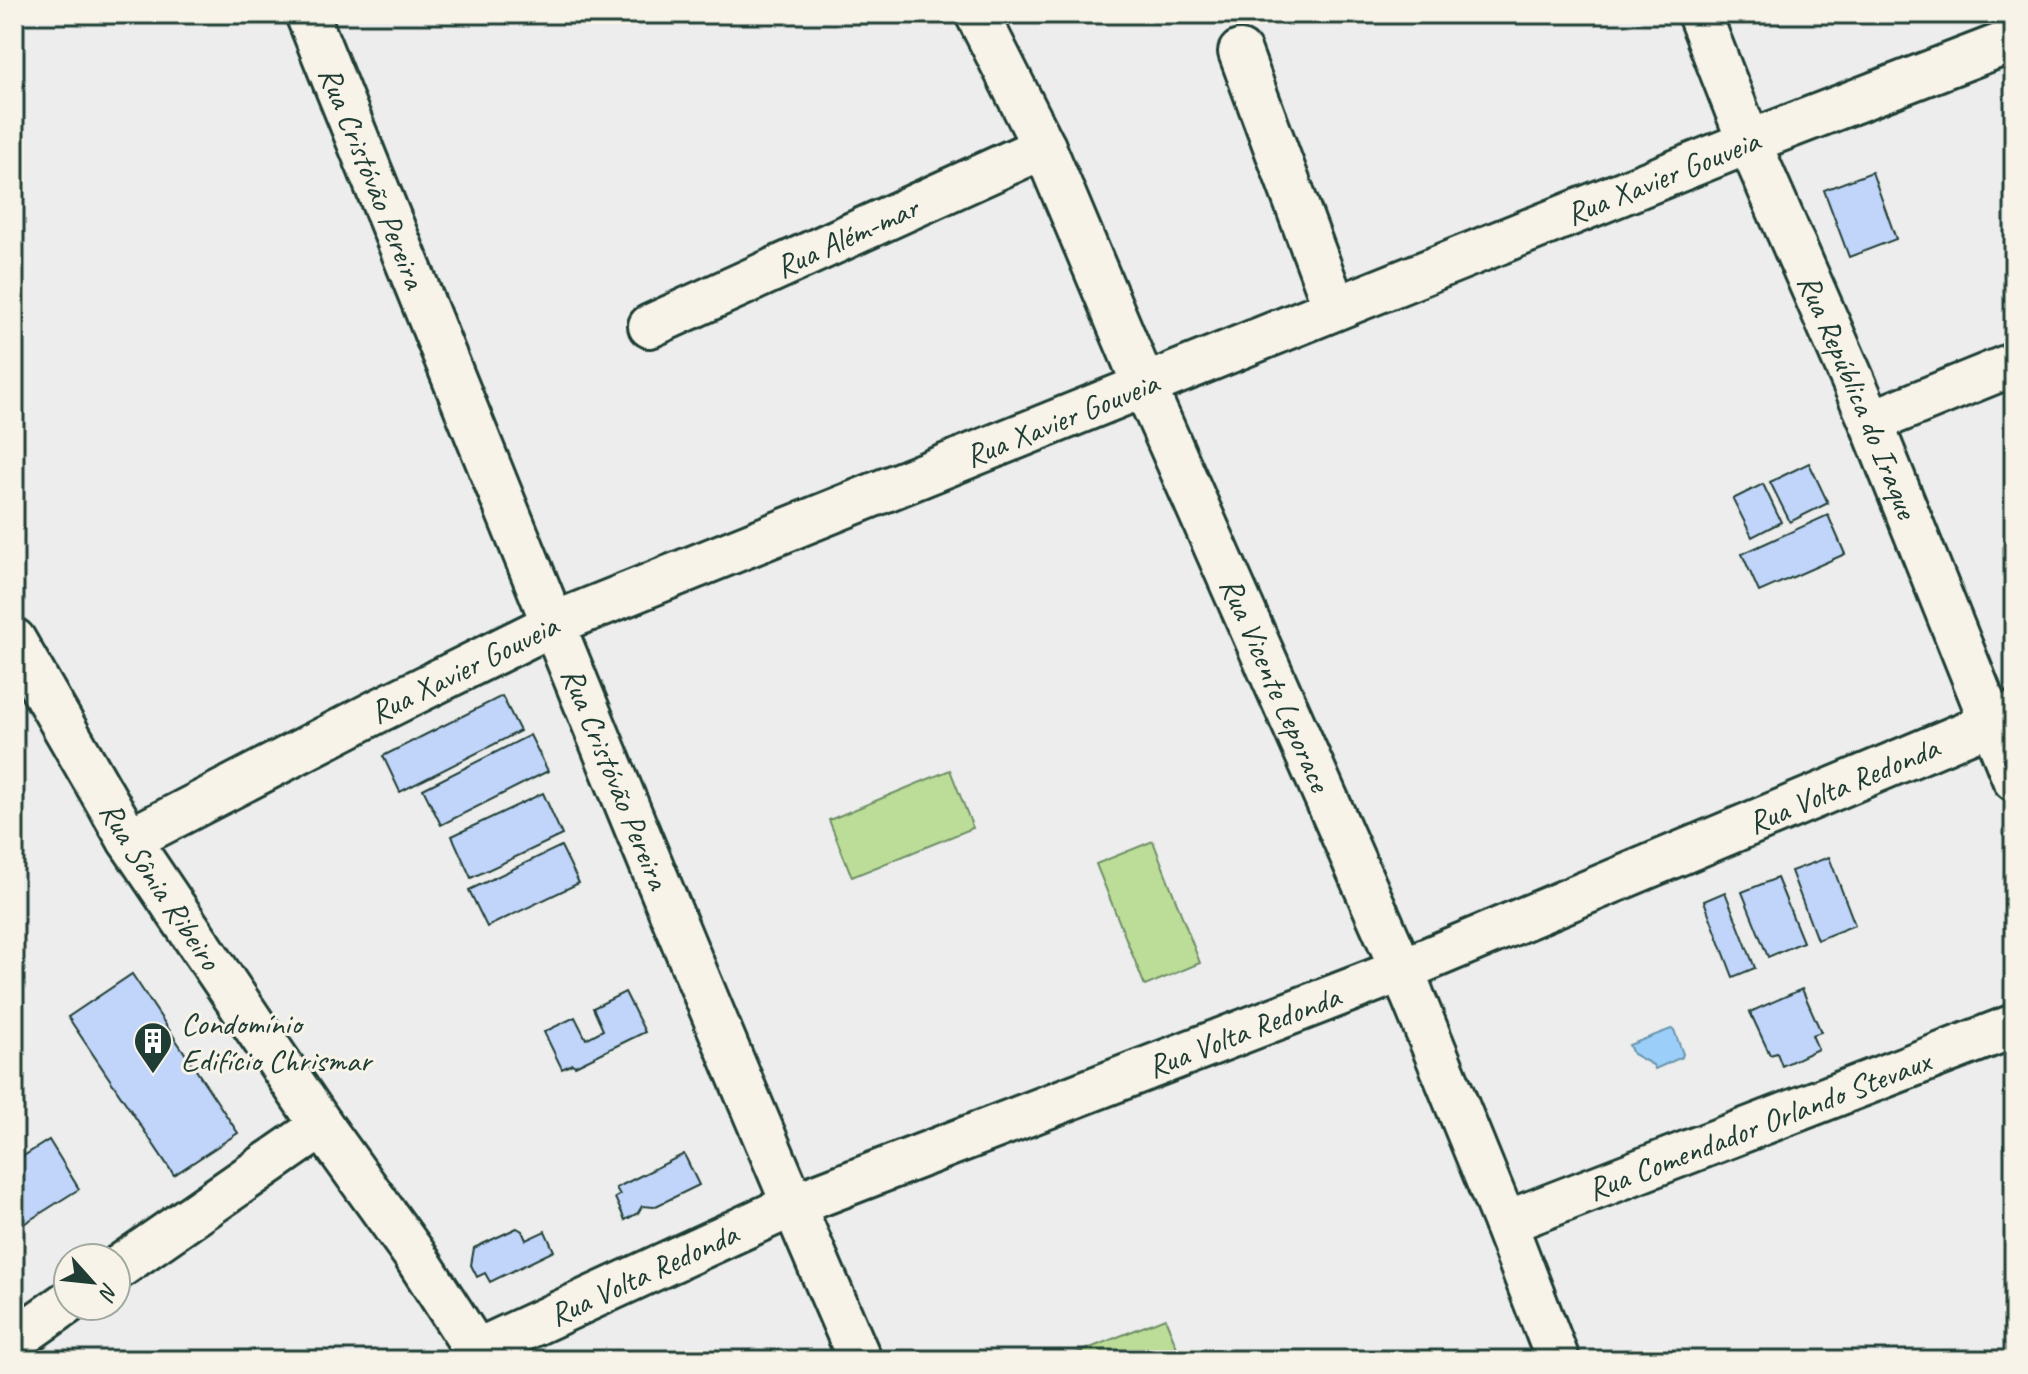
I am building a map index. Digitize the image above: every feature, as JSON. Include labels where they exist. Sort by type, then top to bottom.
[{"type":"street","name":"Rua Cristóvão Pereira","points":[[307,14],[553,624],[860,1360]]},
{"type":"street","name":"Rua Vicente Leporace","points":[[977,14],[1044,147],[1144,385],[1402,970],[1558,1360]]},
{"type":"street","name":"Rua República do Iraque","points":[[1699,14],[1749,142],[2003,718],[2014,779]]},
{"type":"street","name":"Rua Xavier Gouveia","points":[[129,840],[553,624],[1749,142],[2014,40]]},
{"type":"street","points":[[1240,52],[1335,308]]},
{"type":"street","name":"Rua Além-mar","points":[[650,326],[1044,147]]},
{"type":"street","points":[[1871,422],[2014,364]]},
{"type":"street","name":"Rua Sônia Ribeiro","points":[[14,640],[129,840],[322,1126],[414,1254],[479,1355]]},
{"type":"street","name":"Rua Volta Redonda","points":[[479,1355],[793,1205],[1402,970],[2003,718]]},
{"type":"street","name":"Rua Comendador Orlando Stevaux","points":[[1505,1223],[2014,1026]]},
{"type":"street","points":[[132,1258],[322,1126]]},
{"type":"street","points":[[14,1340],[52,1313]]},
{"type":"green space","points":[[950,770],[973,828],[852,877],[829,820]]},
{"type":"green space","points":[[1153,841],[1200,963],[1145,986],[1096,864]]},
{"type":"green space","points":[[1165,1318],[1182,1360],[1060,1360]]},
{"type":"water","points":[[1674,1030],[1682,1057],[1655,1069],[1633,1054],[1629,1045]]},
{"type":"building","points":[[1872,172],[1896,239],[1849,257],[1824,190]]},
{"type":"building","points":[[1809,463],[1828,503],[1790,522],[1770,482]]},
{"type":"building","points":[[1763,484],[1781,522],[1752,537],[1733,499]]},
{"type":"building","points":[[1828,515],[1845,554],[1759,592],[1742,554]]},
{"type":"building","points":[[502,696],[520,731],[400,792],[383,756]]},
{"type":"building","points":[[530,735],[548,771],[441,825],[423,789]]},
{"type":"building","points":[[543,793],[562,835],[471,878],[452,836]]},
{"type":"building","points":[[561,846],[579,883],[487,927],[469,890]]},
{"type":"building","points":[[1829,857],[1855,925],[1817,940],[1791,871]]},
{"type":"building","points":[[1777,878],[1803,942],[1768,957],[1742,892]]},
{"type":"building","points":[[1725,892],[1755,968],[1733,977],[1704,901]]},
{"type":"building","name":"Condomínio Edifício Chrismar","points":[[132,974],[238,1133],[174,1175],[68,1017]]},
{"type":"building","points":[[1802,989],[1821,1032],[1812,1035],[1818,1049],[1782,1066],[1777,1053],[1770,1055],[1750,1012]]},
{"type":"building","points":[[625,992],[645,1032],[575,1066],[572,1064],[562,1069],[544,1032],[575,1017],[586,1039],[603,1030],[593,1008]]},
{"type":"building","points":[[49,1140],[79,1189],[14,1230],[14,1162]]},
{"type":"building","points":[[684,1154],[699,1185],[654,1207],[642,1206],[638,1213],[625,1220],[615,1198],[620,1195],[616,1188]]},
{"type":"building","points":[[517,1228],[526,1240],[545,1231],[554,1251],[490,1282],[485,1273],[477,1277],[471,1265],[474,1248]]},
{"type":"place","name":"Condomínio Edifício Chrismar","points":[[153,1075]]}]
